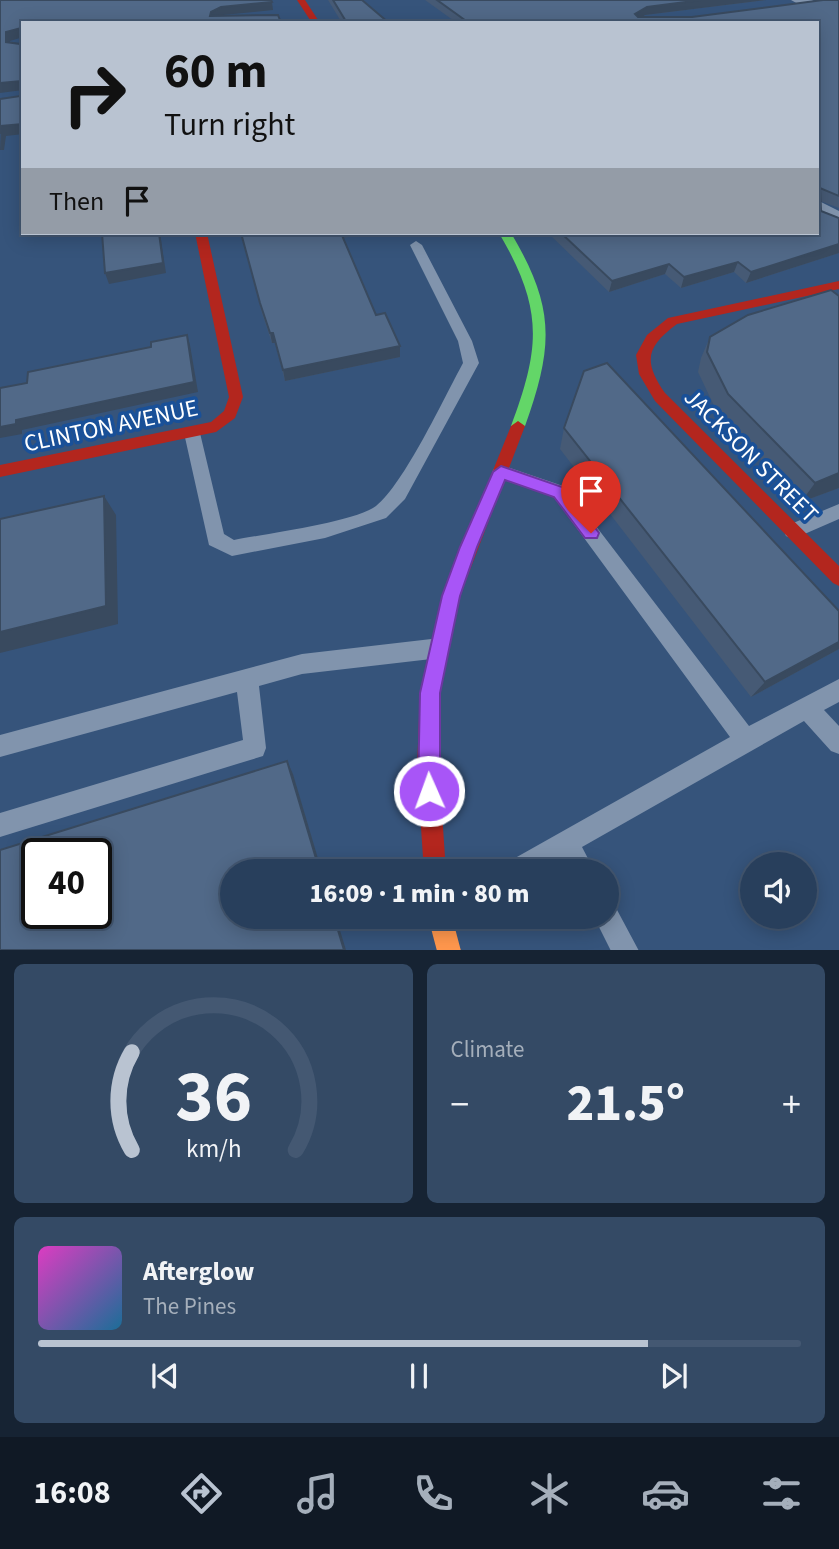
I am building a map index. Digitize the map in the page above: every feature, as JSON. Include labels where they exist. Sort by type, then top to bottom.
[{"type":"street","points":[[301,0],[315,21]]},
{"type":"street","points":[[780,6],[802,1],[827,0]]},
{"type":"street","points":[[802,1],[839,22]]},
{"type":"street","points":[[819,209],[839,222]]},
{"type":"street","name":"CLINTON AVENUE","points":[[0,471],[192,433],[216,427],[228,418],[234,409],[236,397],[201,235]]},
{"type":"street","points":[[434,859],[428,768],[429,706],[440,648],[451,596],[526,405],[541,348],[540,308],[525,264],[506,235]]},
{"type":"street","name":"JACKSON STREET","points":[[839,285],[673,321],[655,331],[640,358],[641,369],[648,383],[660,397],[839,578]]},
{"type":"street","points":[[443,929],[449,950]]},
{"type":"lane","points":[[192,433],[216,539],[232,548],[326,530],[380,513],[399,494],[471,363],[465,341],[416,245]]},
{"type":"lane","points":[[501,472],[560,492],[746,740]]},
{"type":"lane","points":[[793,531],[839,511]]},
{"type":"lane","points":[[0,746],[302,664],[440,648]]},
{"type":"lane","points":[[0,825],[256,748],[247,680]]},
{"type":"lane","points":[[536,859],[839,690]]},
{"type":"lane","points":[[807,707],[839,743]]},
{"type":"lane","points":[[565,841],[575,859]]},
{"type":"lane","points":[[614,929],[626,950]]},
{"type":"building","points":[[0,0],[271,0],[272,2],[221,7],[211,12],[210,16],[278,15],[280,21],[21,21],[21,28],[6,32],[6,42],[21,44],[21,81],[0,83]]},
{"type":"building","points":[[333,0],[362,0],[387,21],[346,21]]},
{"type":"building","points":[[437,0],[701,0],[647,7],[635,14],[638,17],[692,17],[839,0],[839,196],[820,188],[821,211],[839,218],[839,244],[751,272],[738,262],[684,277],[669,264],[612,281],[563,235],[819,235],[819,21],[466,21]]},
{"type":"building","points":[[21,96],[21,124],[1,126],[0,134],[0,99]]},
{"type":"building","points":[[102,235],[159,235],[163,263],[105,273]]},
{"type":"building","points":[[242,235],[342,235],[376,315],[385,313],[400,346],[283,370],[273,333],[270,333]]},
{"type":"building","points":[[831,290],[839,296],[839,473],[815,483],[728,394],[707,352],[710,337],[748,315]]},
{"type":"building","points":[[187,335],[194,382],[16,420],[16,424],[0,427],[0,388],[27,383],[28,372],[151,347],[151,342]]},
{"type":"building","points":[[607,363],[839,611],[839,642],[765,682],[564,428],[584,371]]},
{"type":"building","points":[[104,496],[106,606],[0,632],[0,519]]},
{"type":"building","points":[[287,761],[316,859],[220,859],[220,929],[338,929],[344,950],[0,950],[0,850],[21,843],[21,929],[112,929],[112,838],[39,838]]},
{"type":"traffic: fast","points":[[506,235],[531,282],[538,305],[540,327],[536,373],[518,426]]},
{"type":"traffic: slow","points":[[443,929],[449,950]]},
{"type":"traffic: jam","points":[[301,0],[315,21]]},
{"type":"traffic: jam","points":[[0,471],[216,427],[230,414],[236,397],[201,235]]},
{"type":"traffic: jam","points":[[839,285],[673,321],[652,338],[643,355],[646,374],[660,397],[839,578]]},
{"type":"traffic: jam","points":[[434,859],[428,768],[430,693],[451,596],[518,426]]},
{"type":"route","points":[[429,791],[430,693],[451,596],[468,547],[501,472],[560,492],[591,533]]}]
